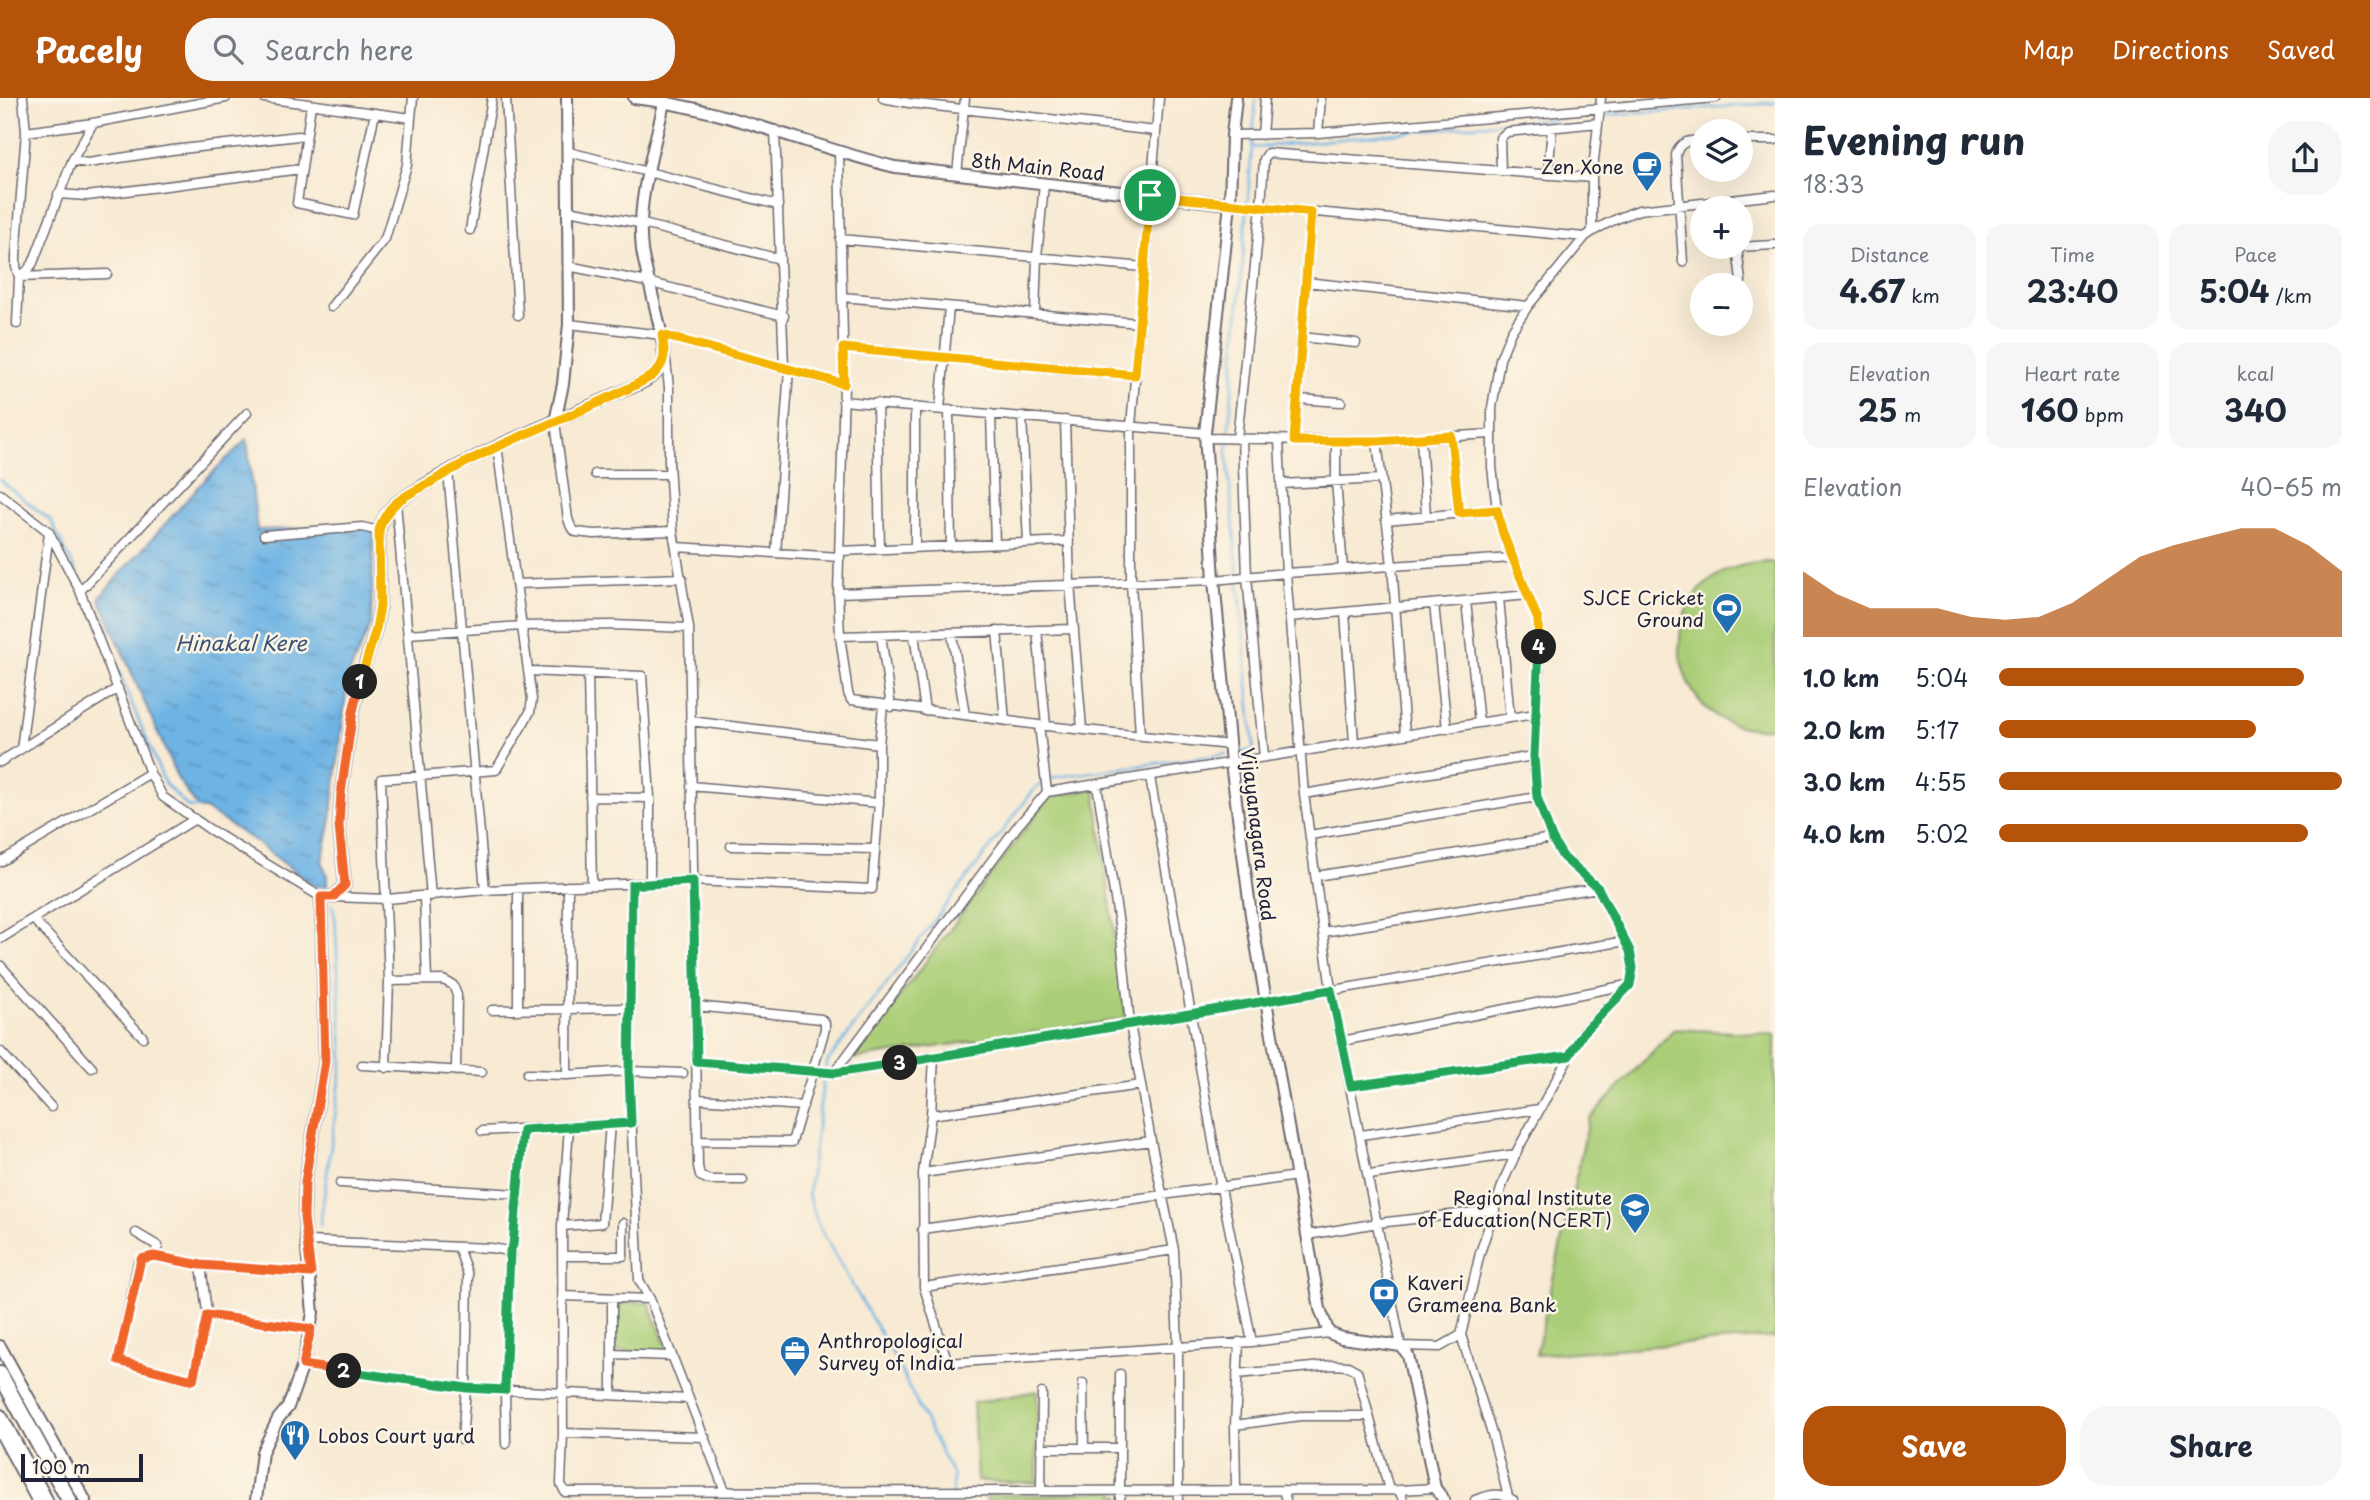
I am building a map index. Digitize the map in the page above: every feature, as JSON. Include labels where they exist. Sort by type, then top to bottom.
[{"type":"highway","points":[[0,1374],[69,1500]]},
{"type":"highway","points":[[0,1417],[45,1500]]},
{"type":"street","points":[[17,324],[19,277],[16,256],[26,132],[23,98]]},
{"type":"street","points":[[26,132],[93,123],[203,100],[226,98]]},
{"type":"street","points":[[264,98],[411,118]]},
{"type":"street","points":[[331,307],[385,239],[407,165],[412,98]]},
{"type":"street","points":[[470,230],[492,98]]},
{"type":"street","points":[[506,98],[518,315]]},
{"type":"street","points":[[567,98],[569,324],[563,384],[555,422],[568,519],[576,532],[594,534],[673,531]]},
{"type":"street","name":"8th Main Road","points":[[634,98],[665,100],[895,167],[1311,212],[1588,234]]},
{"type":"street","points":[[883,98],[964,110],[1156,131]]},
{"type":"street","points":[[957,174],[965,98]]},
{"type":"street","points":[[1140,735],[1130,582],[1130,426],[1159,98]]},
{"type":"street","name":"Vijayanagara Road","points":[[1236,98],[1230,204],[1205,435],[1214,580],[1231,763],[1251,915],[1320,1309],[1329,1333]]},
{"type":"street","points":[[1262,135],[1265,98]]},
{"type":"street","points":[[1318,133],[1321,98]]},
{"type":"street","points":[[1588,234],[1601,98]]},
{"type":"street","points":[[1232,135],[1318,133],[1716,98]]},
{"type":"street","points":[[665,100],[639,223],[647,282],[665,354],[669,388],[669,474],[673,531],[689,628],[700,1176],[709,1180],[743,1180]]},
{"type":"street","points":[[311,104],[297,204],[353,215],[375,113]]},
{"type":"street","points":[[1501,171],[1500,138],[1507,132],[1598,122]]},
{"type":"street","points":[[19,277],[33,263],[72,161],[93,123]]},
{"type":"street","points":[[1548,175],[1552,128]]},
{"type":"street","points":[[775,131],[787,368],[776,553]]},
{"type":"street","points":[[72,161],[88,163],[172,150],[299,136],[306,138]]},
{"type":"street","points":[[1753,140],[1775,140]]},
{"type":"street","points":[[1683,262],[1676,155],[1677,149],[1683,143],[1690,142]]},
{"type":"street","points":[[569,152],[778,205]]},
{"type":"street","points":[[839,152],[844,384],[838,593],[840,636],[851,700],[925,711],[1230,745]]},
{"type":"street","points":[[1264,757],[1247,577],[1239,439],[1264,159],[1268,153],[1592,178]]},
{"type":"street","points":[[58,194],[87,195],[301,169]]},
{"type":"street","points":[[1035,314],[1044,184]]},
{"type":"street","points":[[1753,200],[1775,195]]},
{"type":"street","points":[[1475,1500],[1493,1494],[1510,1498],[1461,1335],[1480,1253],[1504,1180],[1539,1109],[1583,1033],[1630,985],[1633,968],[1626,941],[1598,888],[1563,857],[1552,838],[1537,797],[1534,756],[1539,671],[1538,620],[1503,534],[1492,467],[1492,408],[1500,359],[1511,332],[1528,306],[1588,234],[1622,216],[1639,211],[1690,205]]},
{"type":"street","points":[[568,210],[639,223],[780,259]]},
{"type":"street","points":[[1294,441],[1311,212]]},
{"type":"street","points":[[840,239],[1144,267]]},
{"type":"street","points":[[1753,246],[1775,245]]},
{"type":"street","points":[[568,266],[647,282],[784,316]]},
{"type":"street","points":[[19,277],[107,274]]},
{"type":"street","points":[[1306,282],[1528,306]]},
{"type":"street","points":[[842,297],[1139,323]]},
{"type":"street","points":[[949,307],[944,359],[944,409],[951,546]]},
{"type":"street","points":[[569,324],[662,335],[844,384]]},
{"type":"street","points":[[1301,337],[1356,343]]},
{"type":"street","points":[[843,348],[1135,375]]},
{"type":"street","points":[[333,897],[345,885],[339,826],[341,793],[353,711],[380,606],[381,523],[396,503],[448,471],[652,376],[660,369],[665,354]]},
{"type":"street","points":[[1297,399],[1341,402]]},
{"type":"street","points":[[843,401],[1130,426],[1239,439],[1377,441],[1491,434]]},
{"type":"street","points":[[877,403],[880,549]]},
{"type":"street","points":[[915,407],[915,547]]},
{"type":"street","points":[[80,591],[247,413]]},
{"type":"street","points":[[991,414],[995,544]]},
{"type":"street","points":[[1022,416],[1027,543]]},
{"type":"street","points":[[1065,420],[1070,584],[1082,729]]},
{"type":"street","points":[[1451,436],[1459,513]]},
{"type":"street","points":[[1420,438],[1426,516]]},
{"type":"street","points":[[1279,441],[1289,617],[1304,794],[1331,990],[1401,1346],[1408,1355],[1411,1367],[1435,1488],[1444,1500]]},
{"type":"street","points":[[1336,441],[1336,481],[1343,569]]},
{"type":"street","points":[[1377,441],[1392,565],[1405,735]]},
{"type":"street","points":[[386,1068],[389,981],[381,779],[496,770],[530,712],[532,699],[497,446]]},
{"type":"street","points":[[448,471],[485,890]]},
{"type":"street","points":[[595,474],[669,474]]},
{"type":"street","points":[[1281,484],[1381,479]]},
{"type":"street","points":[[0,494],[49,532],[80,591],[150,773],[163,797],[321,897],[387,899],[518,888],[693,881],[873,889],[879,803],[879,744],[887,706],[881,635]]},
{"type":"street","points":[[396,503],[420,776],[427,896],[427,980]]},
{"type":"street","points":[[1386,520],[1497,510]]},
{"type":"street","points":[[264,535],[362,527],[379,530]]},
{"type":"street","points":[[21,749],[49,532]]},
{"type":"street","points":[[676,547],[840,554],[915,547],[1069,541]]},
{"type":"street","points":[[838,593],[1214,580],[1512,558]]},
{"type":"street","points":[[516,584],[682,578]]},
{"type":"street","points":[[1289,617],[1528,595]]},
{"type":"street","points":[[1499,598],[1510,718]]},
{"type":"street","points":[[1466,601],[1479,723]]},
{"type":"street","points":[[1434,604],[1447,729]]},
{"type":"street","points":[[1345,612],[1354,743]]},
{"type":"street","points":[[408,634],[522,626],[689,628]]},
{"type":"street","points":[[840,636],[1074,629]]},
{"type":"street","points":[[1037,630],[1047,792]]},
{"type":"street","points":[[997,631],[1005,720]]},
{"type":"street","points":[[953,633],[965,715]]},
{"type":"street","points":[[914,634],[925,711]]},
{"type":"street","points":[[528,671],[642,676],[650,798],[650,884]]},
{"type":"street","points":[[588,674],[592,885]]},
{"type":"street","points":[[0,762],[118,688]]},
{"type":"street","points":[[831,1072],[1016,828],[1047,792],[1535,714]]},
{"type":"street","points":[[690,721],[879,744]]},
{"type":"street","points":[[1304,794],[1534,756]]},
{"type":"street","points":[[0,862],[150,773]]},
{"type":"street","points":[[1150,777],[1221,1188],[1252,1342]]},
{"type":"street","points":[[1097,785],[1121,937],[1130,1024],[1174,1250],[1178,1346],[1178,1495]]},
{"type":"street","points":[[691,786],[879,803]]},
{"type":"street","points":[[590,797],[650,798]]},
{"type":"street","points":[[1310,835],[1537,797]]},
{"type":"street","points":[[0,939],[195,819]]},
{"type":"street","points":[[1316,876],[1552,838]]},
{"type":"street","points":[[731,846],[875,849]]},
{"type":"street","points":[[632,885],[629,1071],[639,1280],[650,1299],[725,1491]]},
{"type":"street","points":[[567,1075],[568,886]]},
{"type":"street","points":[[518,888],[519,1010]]},
{"type":"street","points":[[1323,932],[1598,888]]},
{"type":"street","points":[[256,1500],[262,1452],[278,1419],[288,1407],[303,1365],[313,1313],[306,1241],[305,1182],[325,1061],[321,897]]},
{"type":"street","points":[[33,919],[144,1037]]},
{"type":"street","points":[[697,1062],[831,1072],[934,1058],[1626,941]]},
{"type":"street","points":[[0,965],[92,1068]]},
{"type":"street","points":[[389,981],[443,980],[453,985],[457,995],[456,1071]]},
{"type":"street","points":[[1342,1041],[1630,985]]},
{"type":"street","points":[[696,1006],[821,1019],[825,1023],[816,1072],[792,1142],[699,1141]]},
{"type":"street","points":[[492,1010],[630,1008]]},
{"type":"street","points":[[0,1051],[51,1107]]},
{"type":"street","points":[[1351,1086],[1569,1056]]},
{"type":"street","points":[[934,1058],[931,1115],[923,1173],[924,1287],[948,1363],[1252,1342],[1329,1333],[1342,1338],[1401,1346],[1440,1347],[1461,1335]]},
{"type":"street","points":[[362,1065],[482,1072]]},
{"type":"street","points":[[527,1074],[567,1075],[629,1071],[683,1073]]},
{"type":"street","points":[[931,1115],[1142,1085]]},
{"type":"street","points":[[698,1099],[803,1106]]},
{"type":"street","points":[[1361,1135],[1539,1109]]},
{"type":"street","points":[[482,1130],[631,1123]]},
{"type":"street","points":[[562,1226],[602,1223],[610,1124]]},
{"type":"street","points":[[569,1127],[562,1226],[561,1484],[565,1492],[1120,1490],[1178,1495],[1236,1490],[1435,1488]]},
{"type":"street","points":[[506,1444],[505,1390],[510,1251],[513,1245],[523,1130]]},
{"type":"street","points":[[923,1173],[1151,1141]]},
{"type":"street","points":[[1369,1175],[1516,1154]]},
{"type":"street","points":[[922,1229],[1297,1176]]},
{"type":"street","points":[[340,1183],[517,1194]]},
{"type":"street","points":[[1307,1235],[1378,1223],[1495,1210]]},
{"type":"street","points":[[562,1255],[623,1256],[623,1223]]},
{"type":"street","points":[[135,1233],[158,1246],[154,1256]]},
{"type":"street","points":[[306,1241],[510,1251]]},
{"type":"street","points":[[458,1247],[468,1275],[467,1388],[462,1440]]},
{"type":"street","points":[[924,1287],[1174,1250]]},
{"type":"street","points":[[201,1265],[207,1315],[193,1380],[118,1361],[138,1262],[141,1259],[154,1256],[201,1265],[311,1273]]},
{"type":"street","points":[[563,1296],[650,1299]]},
{"type":"street","points":[[612,1298],[612,1395]]},
{"type":"street","points":[[207,1315],[311,1329]]},
{"type":"street","points":[[1236,1490],[1235,1425],[1239,1342]]},
{"type":"street","points":[[0,1346],[85,1500]]},
{"type":"street","points":[[612,1354],[672,1356]]},
{"type":"street","points":[[303,1365],[467,1388],[689,1399]]},
{"type":"street","points":[[1237,1374],[1304,1366],[1348,1366],[1357,1371],[1388,1490]]},
{"type":"street","points":[[1120,1374],[1120,1500]]},
{"type":"street","points":[[1083,1383],[1084,1448]]},
{"type":"street","points":[[1041,1490],[1042,1393]]},
{"type":"street","points":[[1235,1425],[1301,1416],[1369,1416]]},
{"type":"street","points":[[0,1432],[37,1500]]},
{"type":"street","points":[[563,1433],[705,1437]]},
{"type":"street","points":[[1042,1448],[1120,1448]]},
{"type":"street","points":[[1283,1490],[1286,1500]]},
{"type":"street","points":[[1342,1490],[1346,1500]]},
{"type":"street","points":[[1399,1490],[1402,1500]]},
{"type":"green space","name":"SJCE Cricket Ground","points":[[1775,563],[1775,727],[1737,726],[1708,710],[1689,684],[1680,653],[1683,621],[1698,592],[1726,571]]},
{"type":"green space","points":[[1095,789],[1126,1019],[853,1059],[1050,796]]},
{"type":"green space","points":[[1674,1029],[1775,1034],[1775,1337],[1536,1355],[1589,1119]]},
{"type":"green space","points":[[615,1302],[649,1303],[669,1353],[615,1351]]},
{"type":"green space","points":[[1037,1391],[1037,1483],[977,1481],[973,1403]]},
{"type":"green space","points":[[1115,1490],[1115,1495],[1120,1495],[1120,1500],[986,1500],[986,1495],[1045,1495]]},
{"type":"water","name":"Hinakal Kere","points":[[247,439],[257,530],[374,526],[371,624],[348,676],[331,820],[322,861],[327,886],[314,886],[256,842],[205,809],[198,808],[178,779],[99,598],[200,485]]},
{"type":"waterway","points":[[1252,147],[1256,98]]},
{"type":"waterway","points":[[1232,753],[1254,750],[1227,453],[1252,148],[1497,123],[1775,103]]},
{"type":"waterway","points":[[0,480],[51,521],[82,584]]},
{"type":"waterway","points":[[85,590],[165,784],[188,807],[198,808]]},
{"type":"waterway","points":[[1049,780],[1226,754]]},
{"type":"waterway","points":[[825,1069],[827,1062],[1036,787],[1043,783]]},
{"type":"waterway","points":[[320,1225],[343,1058],[332,904]]},
{"type":"waterway","points":[[824,1076],[808,1195],[819,1227],[894,1357],[953,1476],[952,1500]]},
{"type":"place","name":"Zen Xone","points":[[1647,193]]},
{"type":"place","name":"SJCE Cricket Ground","points":[[1727,635]]},
{"type":"place","name":"Regional Institute of Education(NCERT)","points":[[1635,1235]]},
{"type":"place","name":"Kaveri Grameena Bank","points":[[1384,1320]]},
{"type":"place","name":"Anthropological Survey of India","points":[[795,1378]]},
{"type":"place","name":"Lobos Court yard","points":[[295,1462]]},
{"type":"route","points":[[1150,195],[1311,212],[1294,441],[1377,441],[1451,436],[1459,513],[1497,510],[1503,534],[1538,620],[1539,671],[1534,756],[1537,797],[1552,838],[1563,857],[1598,888],[1626,941],[1633,968],[1630,985],[1583,1033],[1569,1056],[1351,1086],[1331,990],[834,1073],[697,1062],[693,881],[632,885],[629,1071],[631,1123],[523,1130],[513,1245],[510,1251],[505,1390],[467,1388],[303,1365],[311,1329],[207,1315],[193,1380],[118,1361],[138,1262],[141,1259],[154,1256],[201,1265],[311,1273],[304,1218],[307,1166],[325,1061],[321,897],[333,897],[345,885],[339,826],[341,793],[353,711],[380,606],[379,530],[385,516],[396,503],[448,471],[497,446],[652,376],[663,363],[665,354],[662,335],[844,384],[843,348],[1135,375],[1150,195]]}]
